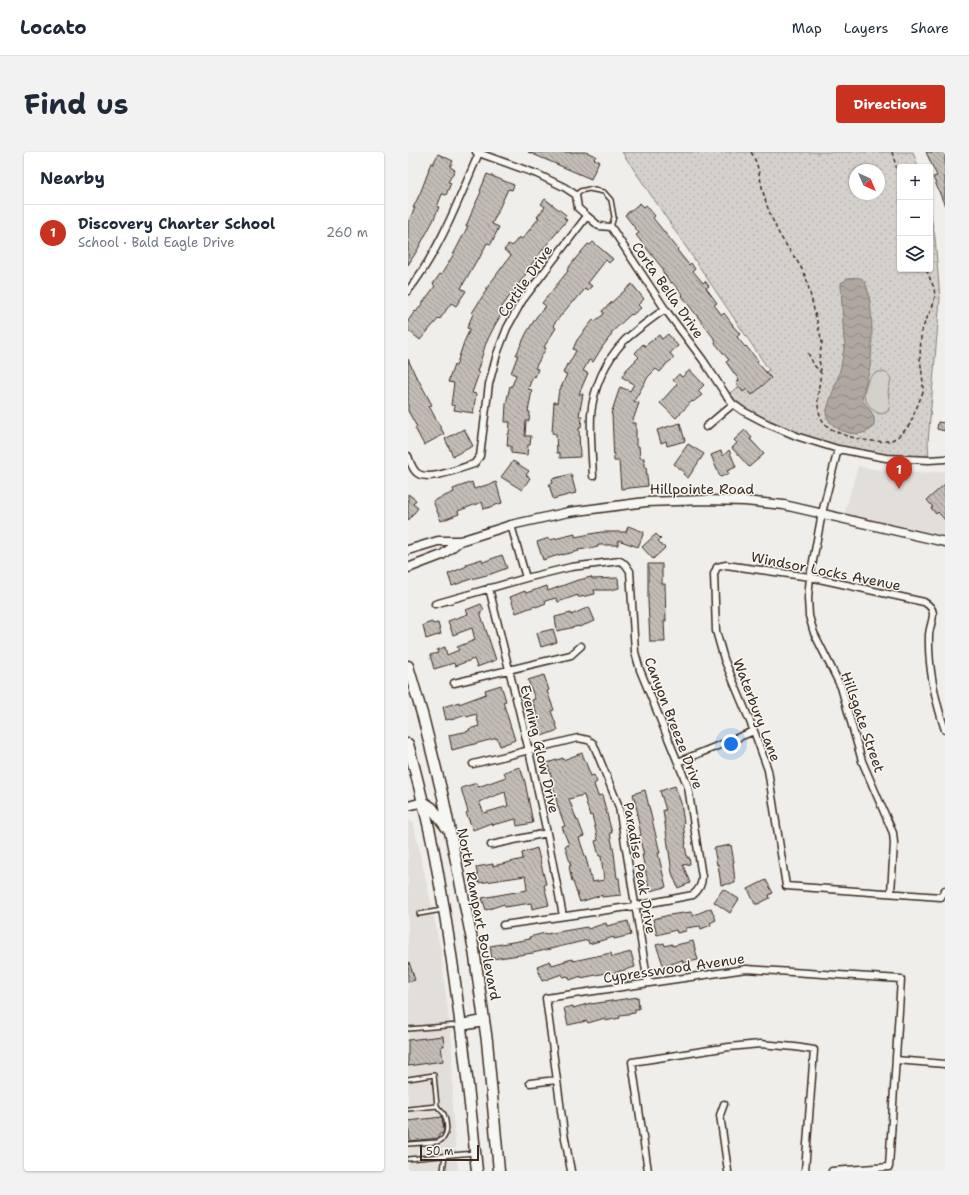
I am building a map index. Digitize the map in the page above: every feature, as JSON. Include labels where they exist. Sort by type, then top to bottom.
[{"type":"main road","name":"North Rampart Boulevard","points":[[408,666],[443,797],[474,950],[487,1041],[499,1171]]},
{"type":"main road","points":[[408,744],[423,802],[437,867],[452,952],[477,1171]]},
{"type":"main road","points":[[423,802],[432,808],[449,831]]},
{"type":"main road","points":[[461,1025],[484,1022]]},
{"type":"street","points":[[408,291],[422,273],[448,224],[477,152],[537,174],[564,188],[576,195],[578,208],[599,226],[611,227]]},
{"type":"street","name":"Cortile Drive","points":[[408,456],[415,472],[422,476],[433,476],[474,464],[478,459],[480,456],[489,384],[497,354],[507,328],[522,301],[587,216]]},
{"type":"street","name":"Corta Bella Drive","points":[[611,227],[665,309],[733,404],[743,411],[768,424],[799,437],[838,449],[886,458],[929,460],[945,458]]},
{"type":"street","points":[[592,476],[592,414],[595,394],[601,376],[611,358],[624,342],[665,309]]},
{"type":"street","points":[[706,427],[733,404]]},
{"type":"street","name":"Hillsgate Street","points":[[838,449],[822,513],[810,577],[808,598],[809,616],[814,633],[842,687],[862,762],[893,833],[894,843],[891,893]]},
{"type":"street","name":"Hillpointe Road","points":[[408,568],[442,555],[460,542],[512,525],[569,512],[646,502],[706,500],[745,501],[784,505],[945,542]]},
{"type":"street","points":[[435,604],[526,578],[512,525]]},
{"type":"street","name":"Hillpointe Road","points":[[408,550],[438,541],[460,542]]},
{"type":"street","name":"Canyon Breeze Drive","points":[[526,578],[570,567],[620,561],[625,564],[630,571],[635,652],[640,670],[688,787],[702,877],[702,884],[694,895],[635,906]]},
{"type":"street","name":"Windsor Locks Avenue","points":[[717,567],[726,565],[810,577],[924,602],[930,606],[934,612],[929,634],[930,664],[934,690],[945,730]]},
{"type":"street","name":"Waterbury Lane","points":[[717,567],[714,574],[716,631],[724,659],[754,730],[768,770],[786,886],[891,893]]},
{"type":"street","name":"Evening Glow Drive","points":[[490,588],[548,833],[563,916]]},
{"type":"street","points":[[454,683],[571,655],[581,646]]},
{"type":"street","points":[[678,762],[754,730]]},
{"type":"street","name":"Paradise Peak Drive","points":[[529,751],[578,738],[588,740],[593,743],[619,806],[648,983]]},
{"type":"street","points":[[473,764],[529,751]]},
{"type":"street","points":[[408,806],[423,802]]},
{"type":"street","points":[[491,845],[548,833]]},
{"type":"street","points":[[891,893],[941,897],[945,890]]},
{"type":"street","points":[[503,925],[635,906]]},
{"type":"street","name":"Cypresswood Avenue","points":[[557,1080],[546,998],[746,969],[901,979],[896,1060]]},
{"type":"street","points":[[648,1171],[632,1062],[729,1047],[760,1044],[814,1050],[805,1171]]},
{"type":"street","points":[[832,1171],[888,1167],[896,1060],[945,1064]]},
{"type":"street","points":[[530,1082],[557,1080],[571,1171]]},
{"type":"street","points":[[724,1104],[720,1116],[728,1171]]},
{"type":"lane","points":[[576,195],[580,191],[589,189],[604,192],[611,200],[614,217],[611,227]]},
{"type":"lane","points":[[418,914],[444,910]]},
{"type":"lane","points":[[408,1030],[461,1025]]},
{"type":"lane","points":[[408,1079],[434,1076],[437,1106],[443,1112],[447,1130],[446,1136],[441,1141],[408,1144]]},
{"type":"lane","points":[[408,1109],[437,1106]]},
{"type":"lane","points":[[408,1159],[475,1153]]},
{"type":"lane","points":[[443,1171],[445,1155]]},
{"type":"path","points":[[751,152],[759,171],[766,202],[775,226],[783,242],[803,271],[807,281],[822,342],[819,359],[821,373],[818,401],[819,409],[823,422],[831,429],[851,438],[884,441],[891,440],[907,428],[923,392],[920,358],[921,335],[935,296],[934,288],[927,272]]},
{"type":"path","points":[[892,152],[897,170]]},
{"type":"path","points":[[808,353],[814,365],[821,373]]},
{"type":"shaded area","points":[[622,152],[913,152],[917,164],[897,164],[897,272],[933,272],[933,227],[940,299],[928,442],[929,460],[886,458],[799,437],[743,411],[726,395],[769,370]]},
{"type":"shaded area","points":[[878,372],[886,373],[891,379],[888,392],[890,405],[888,411],[882,414],[871,408],[864,396],[869,378]]},
{"type":"shaded area","points":[[858,466],[920,473],[945,471],[945,542],[843,518]]},
{"type":"shaded area","points":[[408,821],[413,822],[441,953],[452,1044],[452,1107],[458,1171],[408,1171]]},
{"type":"water","points":[[857,277],[862,279],[866,284],[871,306],[872,320],[871,359],[862,400],[872,413],[874,423],[871,429],[865,433],[856,434],[838,429],[831,423],[826,414],[840,370],[845,343],[841,283],[847,278]]},
{"type":"building","points":[[528,152],[586,152],[596,156],[594,159],[599,161],[591,179]]},
{"type":"building","points":[[926,152],[945,152],[945,206],[933,177],[937,176],[933,164],[932,164]]},
{"type":"building","points":[[438,154],[453,161],[450,167],[455,170],[448,182],[451,183],[446,195],[442,194],[437,207],[439,207],[433,221],[408,265],[408,222],[415,208],[413,208],[431,163],[433,164]]},
{"type":"building","points":[[487,174],[514,185],[512,190],[508,189],[492,224],[499,227],[491,244],[487,243],[461,288],[466,291],[456,306],[451,303],[440,319],[439,318],[420,340],[408,330],[408,321],[435,286],[433,284],[440,274],[441,275],[452,257],[468,226],[466,226]]},
{"type":"building","points":[[545,199],[566,215],[564,218],[567,220],[536,258],[501,308],[504,310],[486,343],[477,372],[479,373],[472,393],[476,394],[473,413],[454,410],[455,406],[451,405],[454,383],[448,382],[454,365],[456,366],[470,329],[467,328],[473,314],[472,313],[486,289],[511,255],[504,250],[509,244],[512,246],[519,237],[522,239],[539,218],[537,217],[545,207],[541,204]]},
{"type":"building","points":[[640,203],[644,207],[646,205],[655,216],[653,218],[678,249],[677,250],[689,265],[691,263],[695,269],[693,271],[703,283],[705,281],[709,286],[706,288],[717,303],[714,305],[722,315],[724,313],[740,334],[737,337],[771,378],[752,395],[747,389],[743,392],[736,383],[739,380],[726,362],[729,360],[715,343],[716,341],[682,296],[683,295],[672,282],[671,283],[662,271],[663,269],[636,235],[639,233],[625,215]]},
{"type":"building","points":[[593,242],[613,259],[609,263],[606,260],[588,283],[592,286],[587,291],[585,289],[574,302],[573,301],[553,325],[556,328],[544,347],[546,348],[535,368],[538,369],[535,377],[533,376],[528,389],[532,390],[528,412],[530,412],[529,421],[526,421],[525,436],[531,436],[527,455],[511,453],[511,446],[507,446],[510,422],[505,422],[506,404],[510,386],[512,386],[516,375],[511,373],[518,355],[516,355],[527,332],[537,316],[546,306],[542,303],[568,271],[567,270],[576,258],[588,244],[590,245]]},
{"type":"building","points":[[632,284],[644,299],[638,305],[641,308],[632,315],[631,314],[611,333],[612,334],[593,362],[589,360],[583,371],[588,373],[579,394],[583,394],[579,416],[582,416],[581,428],[579,428],[580,457],[560,458],[560,453],[557,453],[556,434],[552,433],[554,402],[557,403],[559,390],[567,374],[563,373],[576,351],[573,349],[577,340],[593,320],[595,321],[604,314],[602,311]]},
{"type":"building","points":[[668,334],[678,346],[670,353],[674,358],[665,365],[660,372],[656,369],[648,377],[634,401],[639,403],[632,423],[636,423],[636,446],[639,446],[640,458],[644,458],[644,468],[646,467],[648,486],[621,489],[619,461],[614,461],[611,414],[620,387],[630,391],[634,384],[622,377],[626,370],[639,357],[635,353],[643,344],[645,346],[659,335],[662,339]]},
{"type":"building","points":[[408,359],[416,377],[432,405],[429,406],[444,434],[424,445],[415,428],[417,427],[408,411]]},
{"type":"building","points":[[690,370],[704,385],[698,391],[702,395],[693,402],[692,401],[676,418],[660,403],[677,384],[673,380],[679,374],[682,377]]},
{"type":"building","points":[[938,422],[945,423],[945,431],[937,429]]},
{"type":"building","points":[[680,423],[685,441],[667,446],[666,441],[661,443],[657,430]]},
{"type":"building","points":[[464,429],[473,446],[453,456],[445,439]]},
{"type":"building","points":[[745,430],[752,438],[750,439],[764,454],[749,467],[732,448],[737,443],[734,440]]},
{"type":"building","points":[[688,444],[704,454],[688,478],[683,474],[684,472],[674,464]]},
{"type":"building","points":[[729,450],[736,467],[727,471],[729,474],[720,477],[711,455],[721,451],[723,456]]},
{"type":"building","points":[[513,461],[529,471],[526,475],[530,478],[522,490],[501,477]]},
{"type":"building","points":[[571,474],[576,493],[553,499],[549,484],[553,483],[552,479]]},
{"type":"building","points":[[472,482],[474,489],[496,482],[502,503],[484,509],[482,502],[458,511],[459,514],[441,521],[433,501],[454,492],[453,489]]},
{"type":"building","points":[[945,484],[945,520],[938,512],[936,514],[931,508],[933,507],[927,500]]},
{"type":"building","points":[[408,494],[416,500],[413,504],[418,508],[408,521]]},
{"type":"building","points":[[628,526],[644,532],[638,547],[618,540],[618,545],[598,545],[598,547],[578,550],[579,551],[562,554],[543,560],[537,542],[549,538],[550,540],[575,534],[575,537],[601,532],[626,532]]},
{"type":"building","points":[[656,534],[661,539],[658,541],[665,548],[653,559],[642,547]]},
{"type":"building","points":[[502,555],[507,568],[452,586],[448,574],[467,566],[466,564],[482,559],[483,562]]},
{"type":"building","points":[[648,564],[662,564],[662,584],[665,584],[665,642],[650,642]]},
{"type":"building","points":[[591,577],[592,579],[618,578],[619,588],[611,590],[594,590],[595,594],[581,597],[578,597],[578,595],[558,602],[556,598],[545,601],[546,603],[536,607],[535,606],[516,613],[510,597],[525,591],[526,593],[547,586],[548,591]]},
{"type":"building","points":[[481,604],[484,610],[480,612],[496,660],[477,667],[474,659],[455,666],[454,663],[434,669],[430,655],[438,653],[437,650],[445,647],[447,655],[459,650],[457,647],[475,640],[472,628],[453,635],[448,621],[468,614],[466,610]]},
{"type":"building","points":[[589,607],[595,621],[579,627],[557,631],[555,617],[571,613],[571,615]]},
{"type":"building","points":[[432,622],[433,624],[438,623],[441,634],[426,639],[423,625]]},
{"type":"building","points":[[553,629],[557,642],[541,647],[537,633]]},
{"type":"building","points":[[544,675],[549,690],[547,691],[554,710],[551,711],[558,730],[542,736],[536,720],[539,720],[532,700],[535,699],[528,680]]},
{"type":"building","points":[[501,685],[506,701],[503,702],[515,740],[500,746],[497,738],[452,750],[449,735],[469,731],[469,729],[479,726],[476,714],[446,720],[443,707],[459,702],[459,704],[486,694],[485,690]]},
{"type":"building","points":[[582,753],[591,776],[594,775],[597,782],[594,784],[598,796],[602,795],[612,833],[610,833],[621,895],[602,897],[602,895],[580,902],[572,882],[569,866],[571,866],[565,846],[569,845],[562,827],[565,826],[558,807],[554,785],[547,763],[563,758],[563,760]],"holes":[[[584,795],[590,816],[592,815],[598,840],[595,841],[599,856],[601,856],[604,880],[592,882],[579,838],[584,836],[569,799]]]},
{"type":"building","points":[[520,767],[525,782],[533,823],[517,826],[516,819],[492,825],[491,823],[473,830],[466,813],[468,812],[461,788],[477,783],[478,787],[506,777],[504,772]],"holes":[[[505,792],[508,806],[484,813],[479,802]]]},
{"type":"building","points":[[675,786],[681,803],[687,858],[689,857],[690,864],[683,865],[690,883],[678,888],[672,873],[663,810],[666,810],[660,791]]},
{"type":"building","points":[[645,790],[660,853],[658,853],[666,887],[650,891],[642,855],[644,855],[639,836],[641,835],[638,814],[633,794]]},
{"type":"building","points":[[731,845],[734,862],[735,883],[721,885],[714,848]]},
{"type":"building","points":[[537,848],[546,884],[544,885],[549,905],[532,909],[531,903],[505,907],[504,904],[486,910],[482,898],[527,890],[525,876],[479,883],[476,867],[493,864],[493,866],[523,859],[522,853]]},
{"type":"building","points":[[766,880],[773,893],[769,895],[770,898],[755,904],[748,889]]},
{"type":"building","points":[[723,889],[739,899],[730,913],[714,902]]},
{"type":"building","points":[[711,908],[716,920],[710,923],[711,925],[701,929],[700,926],[686,928],[686,931],[677,933],[676,930],[657,935],[653,919],[691,912],[692,916]]},
{"type":"building","points":[[628,921],[631,935],[614,939],[614,937],[589,944],[588,940],[533,953],[492,959],[490,946],[530,939],[529,937],[545,933],[587,927],[588,929],[606,923],[607,926]]},
{"type":"building","points":[[693,941],[698,960],[683,963],[682,960],[664,967],[656,945],[664,943],[665,946],[672,944],[672,946]]},
{"type":"building","points":[[631,952],[635,967],[606,975],[606,973],[581,978],[581,976],[570,980],[568,976],[563,977],[562,974],[542,981],[537,966],[550,961],[552,965],[572,959],[573,961],[611,953],[612,957]]},
{"type":"building","points":[[408,962],[415,980],[408,982]]},
{"type":"building","points":[[638,997],[639,1009],[635,1009],[635,1013],[620,1015],[620,1018],[605,1021],[605,1018],[588,1023],[587,1021],[568,1025],[564,1008],[573,1006],[573,1008],[591,1003]]},
{"type":"building","points":[[443,1036],[444,1046],[441,1046],[443,1061],[408,1066],[408,1040]]},
{"type":"building","points":[[442,1117],[444,1130],[442,1134],[439,1134],[439,1138],[410,1141],[408,1121]]},
{"type":"place","name":"Discovery Charter School","points":[[899,489]]}]
